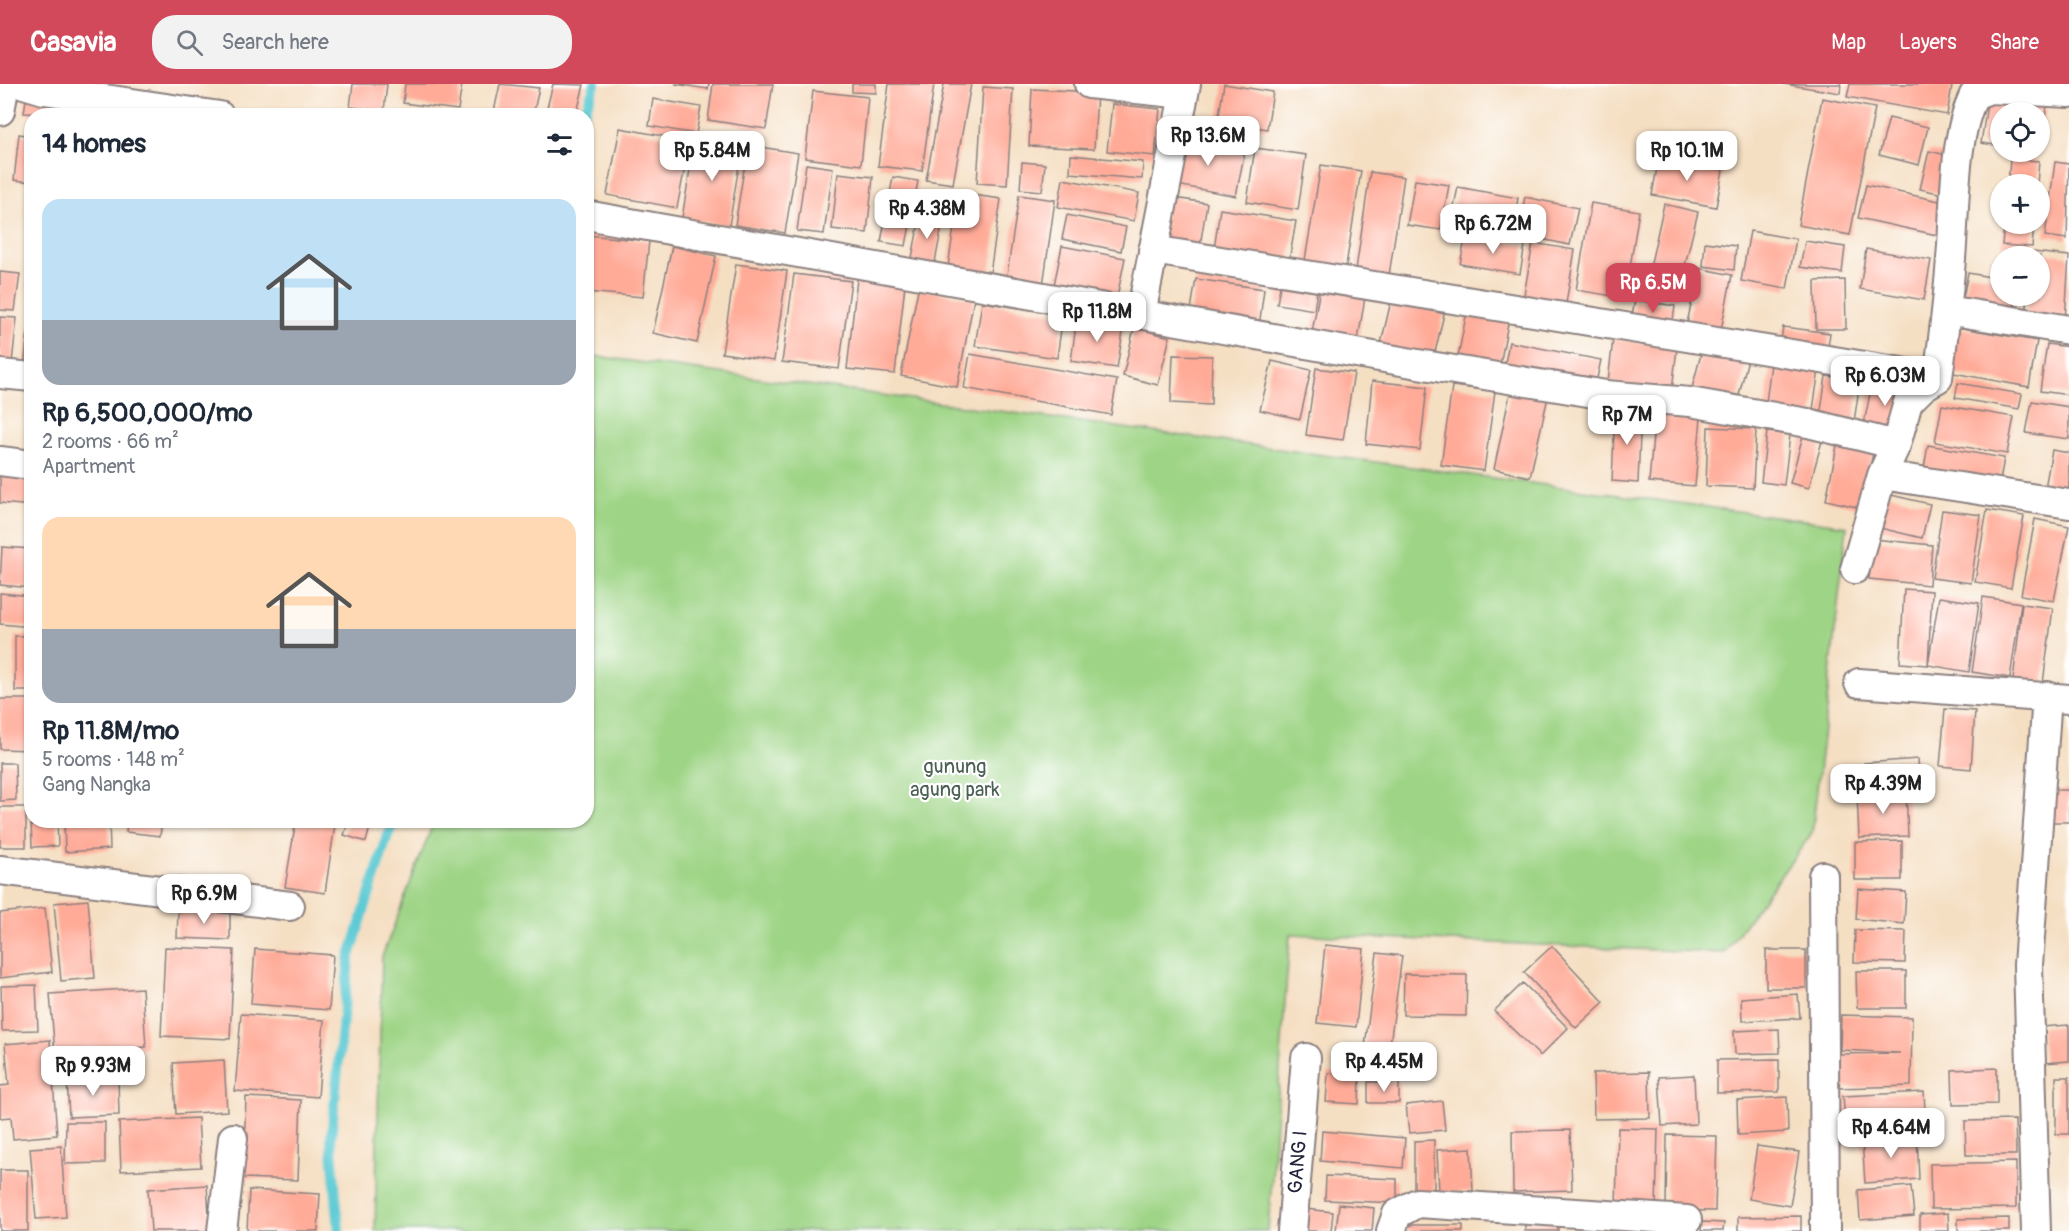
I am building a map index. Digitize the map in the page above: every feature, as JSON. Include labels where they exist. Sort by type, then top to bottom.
[{"type":"street","points":[[0,111],[5,84]]},
{"type":"street","points":[[1089,84],[1185,89],[1141,314]]},
{"type":"street","points":[[38,86],[171,108]]},
{"type":"street","points":[[1938,378],[1947,310],[1957,172],[1968,108],[1974,95],[1989,89],[2069,93]]},
{"type":"street","points":[[594,216],[1418,364],[1606,395],[1690,402],[1808,423],[1896,445]]},
{"type":"street","points":[[1154,250],[1938,378]]},
{"type":"street","points":[[1947,310],[2069,330]]},
{"type":"street","points":[[0,374],[24,376]]},
{"type":"street","points":[[1855,569],[1881,476],[1896,445],[1908,402],[1924,386],[1938,378]]},
{"type":"street","points":[[0,461],[24,464]]},
{"type":"street","points":[[1881,476],[2069,504]]},
{"type":"street","points":[[1859,683],[2058,697],[2028,965],[2036,1231]]},
{"type":"street","points":[[0,870],[290,906]]},
{"type":"street","points":[[1823,876],[1825,1231]]},
{"type":"street","name":"GANG I","points":[[1292,1231],[1306,1058]]},
{"type":"street","points":[[222,1231],[233,1138]]},
{"type":"street","points":[[1391,1231],[1397,1215],[1417,1203],[1686,1220]]},
{"type":"green space","name":"gunung agung park","points":[[594,356],[1847,526],[1812,833],[1724,953],[1290,934],[1268,1231],[375,1231],[382,957],[431,828],[594,828]]},
{"type":"building","points":[[353,84],[387,84],[384,108],[350,107]]},
{"type":"building","points":[[405,84],[462,84],[458,108],[403,103]]},
{"type":"building","points":[[500,84],[539,88],[535,108],[495,108]]},
{"type":"building","points":[[553,84],[584,85],[578,108],[547,108]]},
{"type":"building","points":[[675,84],[709,84],[708,89]]},
{"type":"building","points":[[713,84],[773,84],[766,129],[708,120]]},
{"type":"building","points":[[852,84],[876,84],[876,93],[852,92]]},
{"type":"building","points":[[889,84],[934,84],[922,171],[878,166]]},
{"type":"building","points":[[944,84],[971,84],[953,184],[926,180]]},
{"type":"building","points":[[1224,84],[1273,92],[1267,129],[1218,121]]},
{"type":"building","points":[[1784,84],[1841,84],[1840,93]]},
{"type":"building","points":[[1850,84],[1944,84],[1952,86],[1947,115],[1847,97]]},
{"type":"building","points":[[983,87],[1013,89],[1007,185],[977,183]]},
{"type":"building","points":[[1032,89],[1097,92],[1094,149],[1029,146]]},
{"type":"building","points":[[813,91],[868,97],[861,165],[805,158]]},
{"type":"building","points":[[27,93],[97,106],[97,108],[25,108]]},
{"type":"building","points":[[1822,98],[1875,108],[1850,235],[1798,225]]},
{"type":"building","points":[[1988,98],[2018,102],[1990,102],[1990,144],[1981,143]]},
{"type":"building","points":[[653,99],[701,107],[696,134],[649,126]]},
{"type":"building","points":[[1112,104],[1160,109],[1155,156],[1107,151]]},
{"type":"building","points":[[1889,118],[1928,127],[1919,165],[1879,155]]},
{"type":"building","points":[[620,128],[690,141],[677,208],[607,195]]},
{"type":"building","points":[[19,134],[24,135],[24,181],[14,180]]},
{"type":"building","points":[[1180,138],[1245,150],[1236,196],[1171,184]]},
{"type":"building","points":[[695,139],[742,147],[729,226],[682,218]]},
{"type":"building","points":[[748,145],[798,153],[785,233],[735,225]]},
{"type":"building","points":[[1255,148],[1306,155],[1298,210],[1247,202]]},
{"type":"building","points":[[1929,151],[1951,156],[1943,194],[1920,189]]},
{"type":"building","points":[[1071,155],[1143,162],[1142,179],[1070,173]]},
{"type":"building","points":[[1659,157],[1723,170],[1716,207],[1652,195]]},
{"type":"building","points":[[1022,162],[1045,164],[1042,191],[1020,189]]},
{"type":"building","points":[[2010,162],[2039,162],[2038,174],[2009,174]]},
{"type":"building","points":[[2055,162],[2069,164],[2067,239],[2045,236],[2050,234],[2050,199]]},
{"type":"building","points":[[806,164],[833,168],[824,234],[797,231]]},
{"type":"building","points":[[1321,165],[1361,171],[1345,272],[1304,266]]},
{"type":"building","points":[[1370,172],[1404,177],[1388,282],[1355,277]]},
{"type":"building","points":[[838,173],[873,177],[867,233],[832,229]]},
{"type":"building","points":[[893,177],[918,181],[906,246],[881,242]]},
{"type":"building","points":[[1063,179],[1139,193],[1134,221],[1058,207]]},
{"type":"building","points":[[1415,180],[1449,185],[1441,230],[1407,225]]},
{"type":"building","points":[[1866,185],[1944,202],[1937,235],[1858,218]]},
{"type":"building","points":[[1458,187],[1518,198],[1512,232],[1451,221]]},
{"type":"building","points":[[959,193],[1001,199],[990,273],[948,267]]},
{"type":"building","points":[[1019,195],[1055,200],[1043,286],[1006,281]]},
{"type":"building","points":[[1168,197],[1207,203],[1199,252],[1161,247]]},
{"type":"building","points":[[1525,197],[1578,208],[1570,245],[1517,234]]},
{"type":"building","points":[[1591,203],[1639,211],[1625,298],[1576,290]]},
{"type":"building","points":[[1664,204],[1698,212],[1677,298],[1645,290]]},
{"type":"building","points":[[922,207],[945,211],[933,272],[910,268]]},
{"type":"building","points":[[1220,209],[1296,221],[1288,267],[1213,256]]},
{"type":"building","points":[[1067,215],[1126,227],[1121,251],[1062,239]]},
{"type":"building","points":[[1750,231],[1796,239],[1787,289],[1741,281]]},
{"type":"building","points":[[2003,234],[2033,234],[2032,246],[2002,245]]},
{"type":"building","points":[[1466,235],[1525,245],[1520,274],[1460,264]]},
{"type":"building","points":[[594,236],[649,241],[643,297],[594,293]]},
{"type":"building","points":[[1805,241],[1845,247],[1842,273],[1800,267]]},
{"type":"building","points":[[1705,242],[1736,246],[1734,270],[1703,266]]},
{"type":"building","points":[[1533,243],[1575,250],[1565,309],[1523,301]]},
{"type":"building","points":[[672,246],[716,256],[697,343],[653,333]]},
{"type":"building","points":[[1062,246],[1125,258],[1116,302],[1053,290]]},
{"type":"building","points":[[1866,249],[1931,260],[1924,300],[1860,289]]},
{"type":"building","points":[[2050,254],[2069,256],[2065,321],[2026,317],[2027,306],[2050,306]]},
{"type":"building","points":[[736,264],[787,271],[774,361],[722,353]]},
{"type":"building","points":[[1699,268],[1732,275],[1720,335],[1686,328]]},
{"type":"building","points":[[0,272],[20,274],[15,311],[0,310]]},
{"type":"building","points":[[1968,273],[1990,277],[1990,303],[1963,298]]},
{"type":"building","points":[[794,274],[851,281],[839,369],[782,362]]},
{"type":"building","points":[[857,279],[905,285],[895,374],[847,369]]},
{"type":"building","points":[[1196,279],[1264,289],[1259,327],[1190,316]]},
{"type":"building","points":[[1845,280],[1846,329],[1816,329],[1815,281]]},
{"type":"building","points":[[1321,283],[1366,291],[1357,346],[1311,338]]},
{"type":"building","points":[[1280,286],[1317,291],[1314,310],[1277,304]]},
{"type":"building","points":[[918,289],[974,299],[957,387],[901,376]]},
{"type":"building","points":[[1635,300],[1675,306],[1672,328],[1631,321]]},
{"type":"building","points":[[1391,301],[1444,314],[1433,361],[1380,348]]},
{"type":"building","points":[[982,302],[1063,315],[1057,358],[975,346]]},
{"type":"building","points":[[1467,311],[1509,318],[1499,370],[1457,362]]},
{"type":"building","points":[[0,317],[17,318],[12,363],[0,362]]},
{"type":"building","points":[[1077,318],[1124,326],[1117,368],[1071,361]]},
{"type":"building","points":[[1783,327],[1830,333],[1827,354],[1780,348]]},
{"type":"building","points":[[1956,327],[2037,341],[2029,387],[1948,372]]},
{"type":"building","points":[[1134,328],[1170,337],[1158,385],[1123,376]]},
{"type":"building","points":[[1613,339],[1677,348],[1672,390],[1608,382]]},
{"type":"building","points":[[1509,342],[1601,360],[1595,387],[1504,369]]},
{"type":"building","points":[[1704,343],[1749,355],[1738,399],[1692,388]]},
{"type":"building","points":[[2047,344],[2069,347],[2069,395],[2040,391]]},
{"type":"building","points":[[970,354],[1117,380],[1111,415],[964,388]]},
{"type":"building","points":[[1173,355],[1212,356],[1211,405],[1171,403]]},
{"type":"building","points":[[1272,361],[1311,370],[1300,419],[1260,410]]},
{"type":"building","points":[[1771,364],[1819,370],[1812,416],[1765,410]]},
{"type":"building","points":[[1316,368],[1354,373],[1343,440],[1306,435]]},
{"type":"building","points":[[1874,374],[1907,380],[1896,439],[1862,433]]},
{"type":"building","points":[[1826,376],[1860,381],[1853,429],[1819,424]]},
{"type":"building","points":[[1372,381],[1427,387],[1420,450],[1366,444]]},
{"type":"building","points":[[1958,383],[2022,394],[2019,409],[1955,398]]},
{"type":"building","points":[[1452,386],[1495,391],[1484,471],[1441,465]]},
{"type":"building","points":[[1511,389],[1548,397],[1530,477],[1494,469]]},
{"type":"building","points":[[2032,401],[2069,407],[2069,439],[2026,433]]},
{"type":"building","points":[[1942,405],[2014,417],[2007,454],[1935,442]]},
{"type":"building","points":[[1615,409],[1641,411],[1638,483],[1612,481]]},
{"type":"building","points":[[1655,413],[1701,417],[1695,486],[1649,482]]},
{"type":"building","points":[[1708,427],[1756,429],[1753,488],[1706,486]]},
{"type":"building","points":[[1767,432],[1790,435],[1784,485],[1761,482]]},
{"type":"building","points":[[1803,436],[1822,441],[1809,488],[1790,483]]},
{"type":"building","points":[[1838,441],[1874,449],[1861,508],[1826,500]]},
{"type":"building","points":[[1928,445],[2004,458],[1999,487],[1923,474]]},
{"type":"building","points":[[2052,450],[2069,453],[2069,492],[2045,488]]},
{"type":"building","points":[[0,475],[24,477],[24,505],[0,503]]},
{"type":"building","points":[[1887,494],[1930,504],[1922,538],[1880,528]]},
{"type":"building","points":[[1942,510],[1981,515],[1971,583],[1932,578]]},
{"type":"building","points":[[1987,510],[2024,516],[2011,588],[1975,582]]},
{"type":"building","points":[[2035,519],[2069,526],[2054,601],[2021,595]]},
{"type":"building","points":[[1873,539],[1932,545],[1929,585],[1869,579]]},
{"type":"building","points":[[2,547],[24,548],[24,587],[0,585]]},
{"type":"building","points":[[1904,589],[1932,591],[1928,665],[1900,663]]},
{"type":"building","points":[[0,593],[24,595],[24,626],[0,624]]},
{"type":"building","points":[[1939,597],[1979,603],[1969,672],[1928,665]]},
{"type":"building","points":[[1983,597],[2021,603],[2010,678],[1972,672]]},
{"type":"building","points":[[2022,604],[2053,608],[2043,683],[2013,680]]},
{"type":"building","points":[[15,636],[24,636],[24,691],[15,691]]},
{"type":"building","points":[[0,699],[24,699],[24,750],[0,749]]},
{"type":"building","points":[[1945,709],[1975,711],[1971,769],[1940,766]]},
{"type":"building","points":[[1918,759],[1920,787],[1866,790],[1864,763]]},
{"type":"building","points":[[0,763],[15,763],[16,800],[0,801]]},
{"type":"building","points":[[2048,790],[2069,790],[2069,822],[2048,822]]},
{"type":"building","points":[[1906,792],[1908,836],[1859,838],[1857,795]]},
{"type":"building","points":[[0,807],[24,807],[26,847],[0,847]]},
{"type":"building","points":[[31,828],[57,828],[58,846],[32,847]]},
{"type":"building","points":[[64,828],[109,828],[110,849],[65,852]]},
{"type":"building","points":[[126,828],[161,828],[160,836],[126,832]]},
{"type":"building","points":[[295,828],[334,828],[325,893],[285,887]]},
{"type":"building","points":[[346,828],[370,828],[366,842],[344,835]]},
{"type":"building","points":[[1902,841],[1902,880],[1855,880],[1855,842]]},
{"type":"building","points":[[1858,889],[1906,892],[1904,924],[1856,919]]},
{"type":"building","points":[[88,900],[95,978],[61,981],[54,903]]},
{"type":"building","points":[[45,908],[52,972],[0,978],[0,913]]},
{"type":"building","points":[[178,911],[230,912],[230,940],[177,938]]},
{"type":"building","points":[[1855,930],[1906,931],[1905,963],[1854,962]]},
{"type":"building","points":[[1325,945],[1364,949],[1356,1027],[1317,1023]]},
{"type":"building","points":[[1552,946],[1604,1002],[1576,1028],[1524,972]]},
{"type":"building","points":[[165,947],[234,950],[230,1039],[161,1036]]},
{"type":"building","points":[[255,949],[333,955],[329,1010],[251,1004]]},
{"type":"building","points":[[1766,950],[1806,950],[1806,988],[1766,988]]},
{"type":"building","points":[[1377,953],[1402,956],[1387,1066],[1363,1062]]},
{"type":"building","points":[[1856,971],[1906,971],[1906,1008],[1857,1008]]},
{"type":"building","points":[[1404,974],[1467,975],[1466,1016],[1403,1015]]},
{"type":"building","points":[[1523,983],[1568,1028],[1540,1056],[1494,1011]]},
{"type":"building","points":[[36,985],[38,1030],[2,1031],[1,986]]},
{"type":"building","points":[[142,988],[146,1047],[55,1054],[50,994]]},
{"type":"building","points":[[1798,994],[1800,1018],[1742,1021],[1741,998]]},
{"type":"building","points":[[241,1014],[324,1020],[318,1097],[235,1091]]},
{"type":"building","points":[[1841,1015],[1912,1017],[1911,1086],[1836,1088],[1836,1054],[1900,1053],[1840,1050]]},
{"type":"building","points":[[2069,1025],[2069,1061],[2044,1063],[2041,1027]]},
{"type":"building","points":[[1779,1029],[1780,1053],[1735,1054],[1734,1031]]},
{"type":"building","points":[[50,1040],[57,1135],[13,1139],[11,1117],[0,1118],[0,1086],[9,1085],[5,1044]]},
{"type":"building","points":[[1779,1059],[1779,1092],[1717,1093],[1717,1060]]},
{"type":"building","points":[[224,1060],[227,1111],[176,1114],[173,1063]]},
{"type":"building","points":[[1997,1068],[1997,1104],[1953,1105],[1952,1070]]},
{"type":"building","points":[[1649,1072],[1650,1118],[1594,1119],[1593,1073]]},
{"type":"building","points":[[1328,1073],[1360,1075],[1359,1104],[1326,1102]]},
{"type":"building","points":[[1694,1075],[1696,1124],[1662,1126],[1659,1077]]},
{"type":"building","points":[[118,1077],[119,1115],[69,1117],[67,1079]]},
{"type":"building","points":[[2056,1077],[2069,1077],[2069,1134],[2056,1134]]},
{"type":"building","points":[[1368,1082],[1399,1082],[1399,1103],[1368,1103]]},
{"type":"building","points":[[1924,1092],[1926,1131],[1846,1135],[1843,1096]]},
{"type":"building","points":[[246,1097],[301,1100],[298,1180],[243,1178]]},
{"type":"building","points":[[1787,1097],[1788,1132],[1738,1135],[1737,1100]]},
{"type":"building","points":[[1442,1101],[1445,1130],[1409,1133],[1406,1105]]},
{"type":"building","points":[[198,1118],[201,1167],[121,1171],[119,1122]]},
{"type":"building","points":[[2015,1120],[2016,1155],[1966,1155],[1965,1121]]},
{"type":"building","points":[[66,1122],[105,1122],[105,1163],[65,1164]]},
{"type":"building","points":[[1618,1128],[1658,1129],[1656,1209],[1616,1208]]},
{"type":"building","points":[[1570,1130],[1572,1190],[1513,1192],[1512,1131]]},
{"type":"building","points":[[1322,1131],[1405,1138],[1403,1168],[1320,1161]]},
{"type":"building","points":[[1667,1135],[1717,1136],[1715,1211],[1666,1210]]},
{"type":"building","points":[[1917,1136],[1919,1179],[1865,1183],[1862,1139]]},
{"type":"building","points":[[1434,1140],[1434,1197],[1414,1197],[1414,1141]]},
{"type":"building","points":[[61,1146],[66,1217],[36,1219],[30,1148]]},
{"type":"building","points":[[1757,1146],[1799,1152],[1790,1206],[1749,1199]]},
{"type":"building","points":[[1471,1148],[1473,1191],[1439,1193],[1437,1150]]},
{"type":"building","points":[[2016,1162],[2016,1208],[1931,1209],[1930,1164]]},
{"type":"building","points":[[0,1170],[28,1170],[28,1231],[0,1231]]},
{"type":"building","points":[[1326,1176],[1397,1179],[1397,1203],[1325,1200]]},
{"type":"building","points":[[207,1185],[210,1231],[151,1231],[148,1189]]},
{"type":"building","points":[[1911,1186],[1914,1216],[1860,1220],[1858,1190]]},
{"type":"building","points":[[249,1190],[320,1194],[318,1231],[247,1231]]},
{"type":"building","points":[[1339,1204],[1374,1208],[1372,1231],[1336,1231]]},
{"type":"building","points":[[1305,1209],[1333,1212],[1331,1231],[1303,1231]]},
{"type":"building","points":[[1948,1213],[1949,1231],[1920,1231],[1920,1215]]},
{"type":"building","points":[[1801,1216],[1801,1231],[1738,1231],[1738,1217]]},
{"type":"building","points":[[2009,1218],[2009,1231],[1958,1231],[1958,1219]]},
{"type":"building","points":[[1525,1222],[1558,1222],[1558,1231],[1525,1231]]},
{"type":"building","points":[[1702,1222],[1724,1223],[1723,1231],[1701,1231]]},
{"type":"building","points":[[1406,1225],[1463,1225],[1463,1231],[1406,1231]]},
{"type":"waterway","points":[[586,108],[595,84]]},
{"type":"waterway","points":[[339,1231],[331,1138],[349,959],[392,828]]}]
